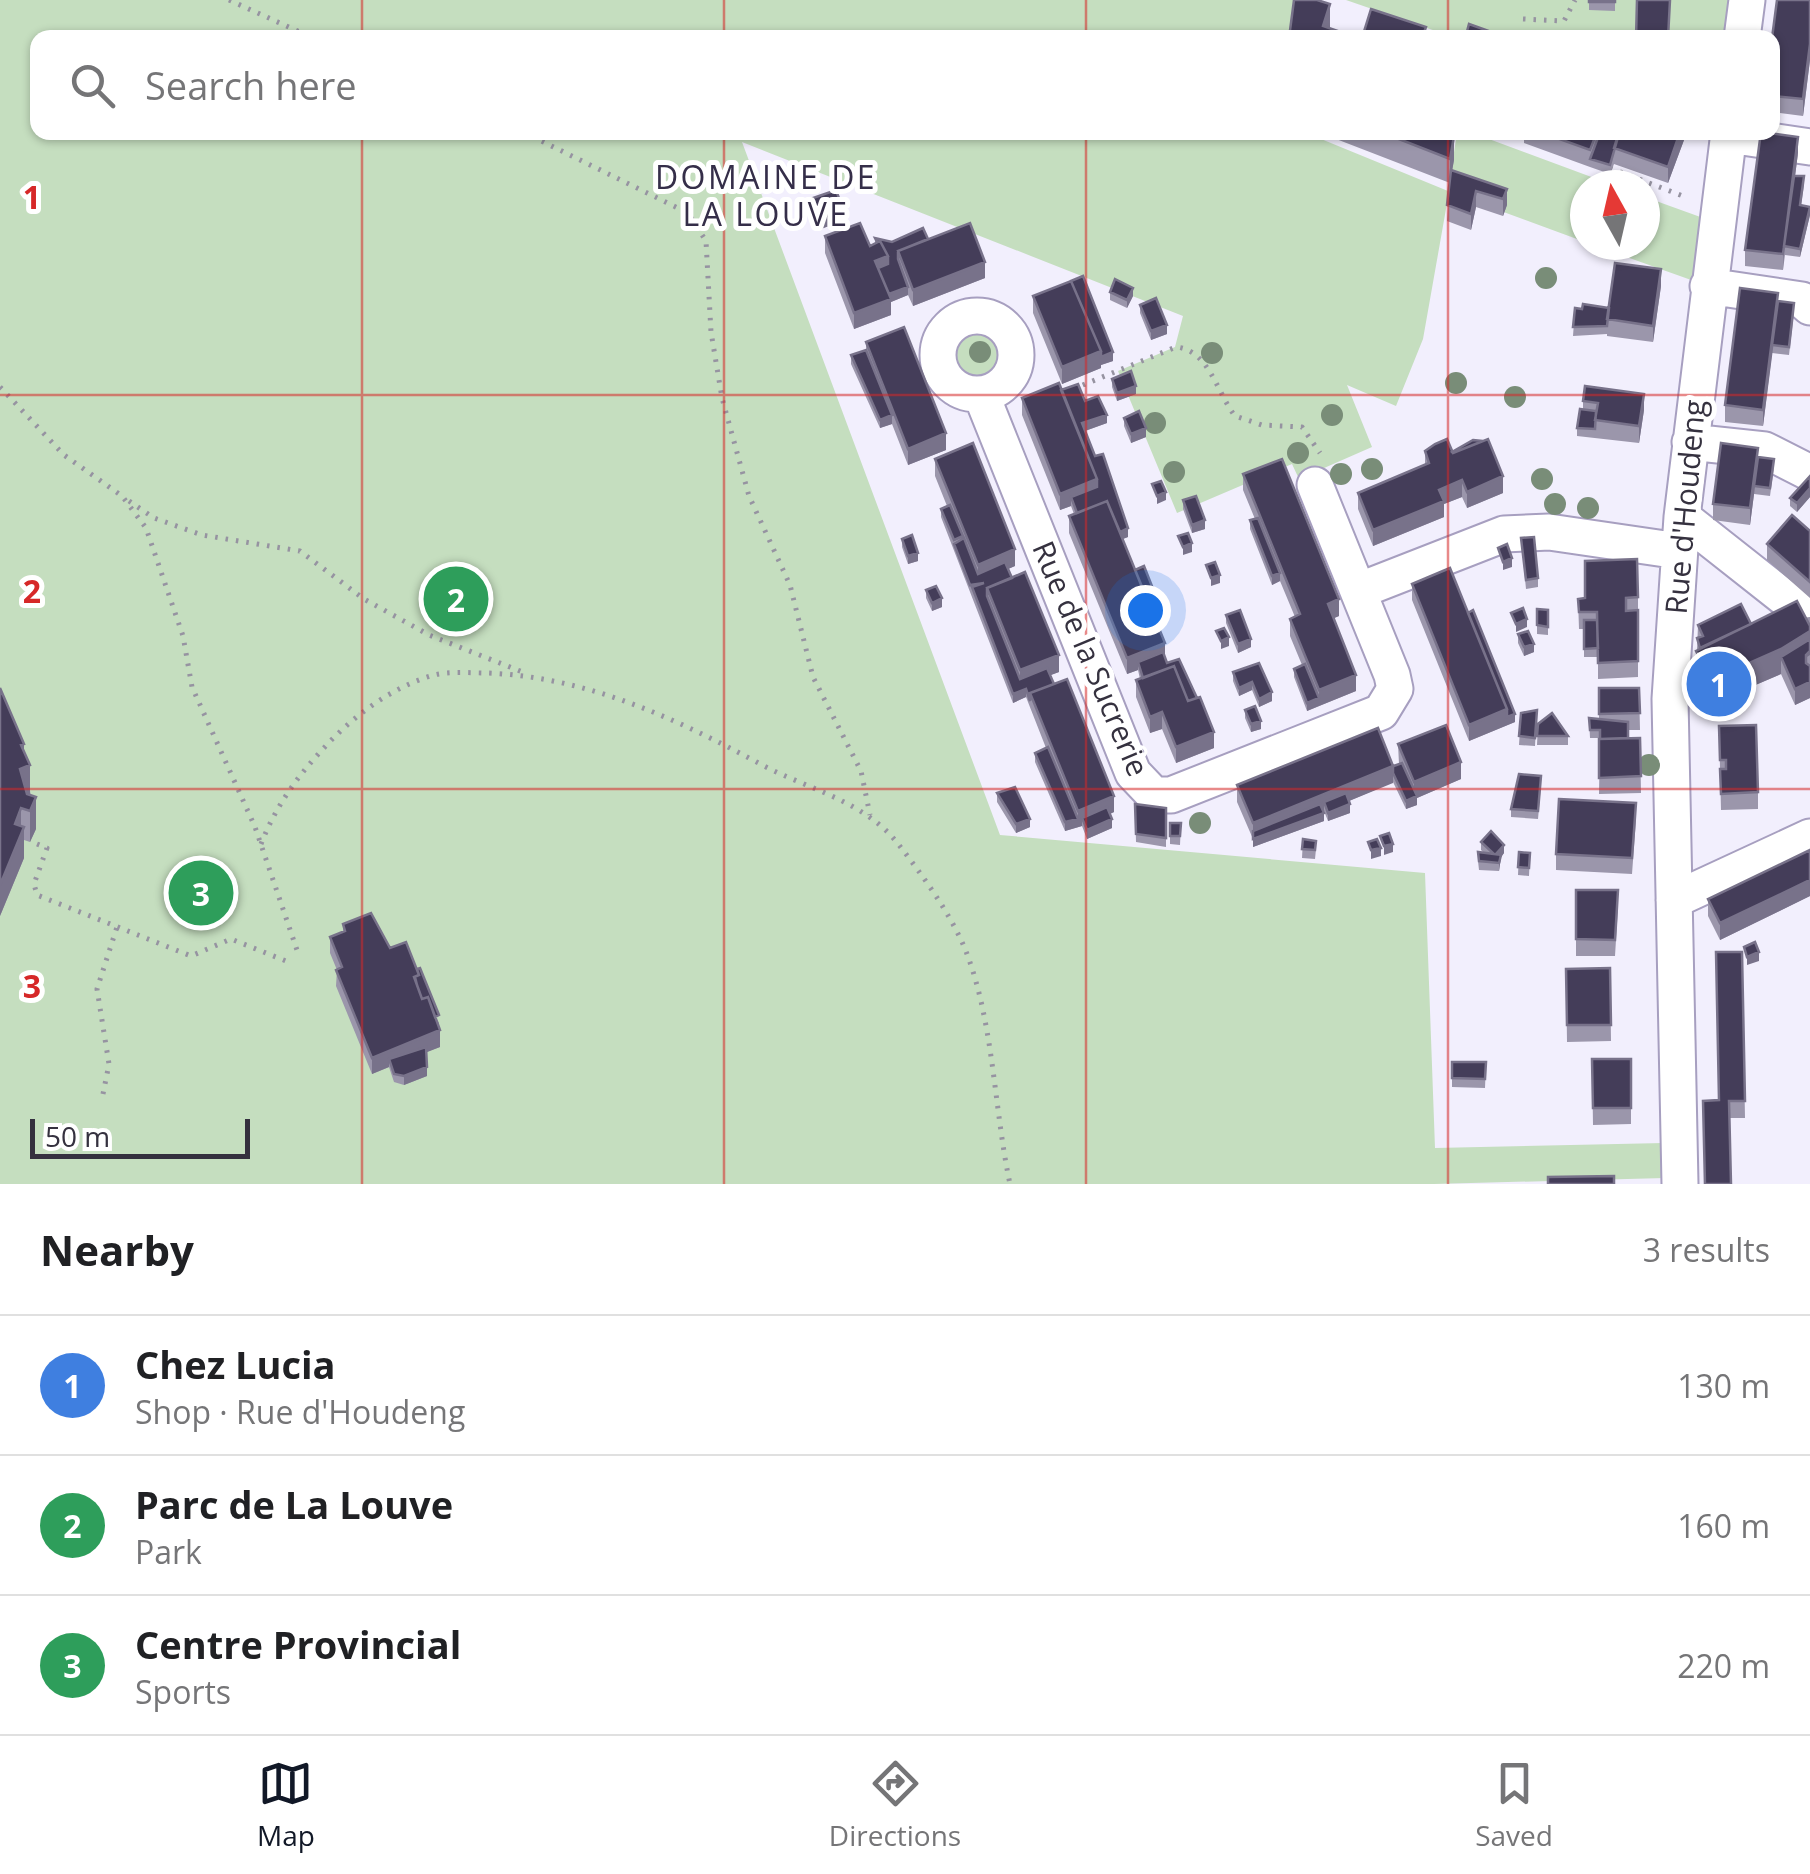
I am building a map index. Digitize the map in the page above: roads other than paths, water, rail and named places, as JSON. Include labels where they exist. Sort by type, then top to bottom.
[{"type":"street","points":[[1743,30],[1747,0]]},
{"type":"street","name":"Rue d'Houdeng","points":[[1680,1184],[1670,699],[1690,442],[1728,140]]},
{"type":"street","points":[[1766,140],[1810,147]]},
{"type":"street","points":[[1708,286],[1802,300],[1810,307]]},
{"type":"street","name":"Rue de la Sucrerie","points":[[980,394],[1133,773],[1154,795],[1172,794],[1386,708],[1394,689],[1392,675],[1315,485]]},
{"type":"street","points":[[1690,442],[1766,450],[1810,473]]},
{"type":"street","points":[[1358,591],[1504,534],[1681,534],[1810,618]]},
{"type":"street","points":[[1674,900],[1810,838]]},
{"type":"place","name":"Parc de La Louve","points":[[456,599]]},
{"type":"place","name":"Chez Lucia","points":[[1719,684]]},
{"type":"place","name":"Centre Provincial","points":[[201,893]]},
{"type":"district","name":"DOMAINE DE LA LOUVE","points":[[766,196]]}]
